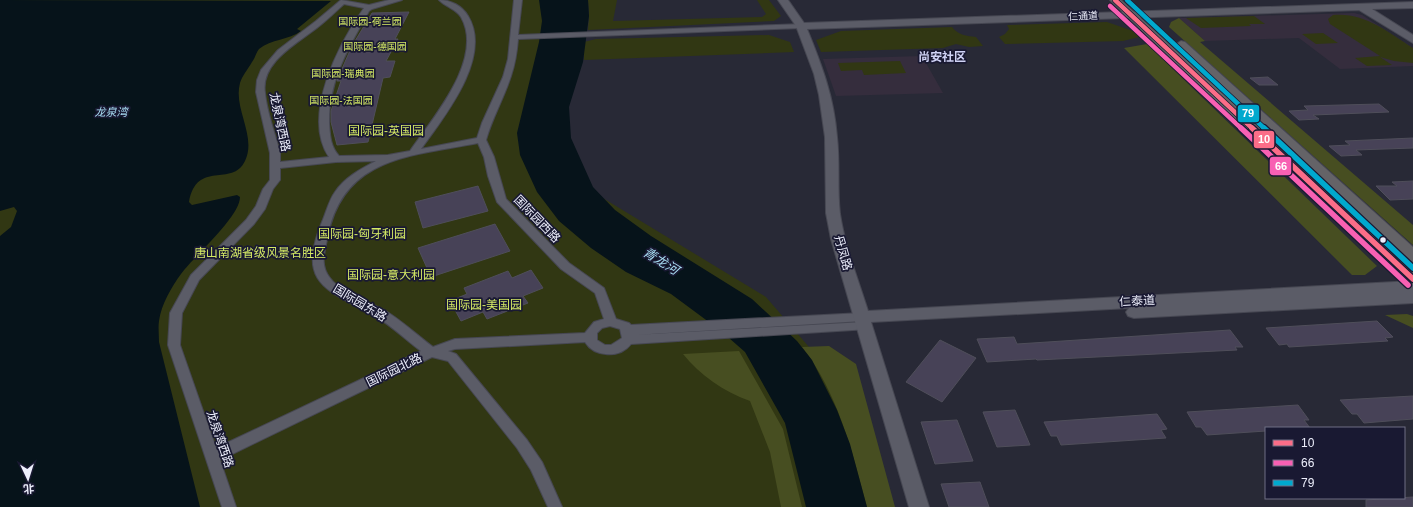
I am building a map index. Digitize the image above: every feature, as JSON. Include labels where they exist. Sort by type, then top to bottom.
[{"type":"main road","name":"丹凤路","points":[[783,0],[801,26],[820,74],[825,95],[831,138],[833,213],[838,239],[919,507]]},
{"type":"main road","points":[[1115,0],[1413,279]]},
{"type":"main road","points":[[1130,0],[1413,256]]},
{"type":"main road","points":[[1350,0],[1413,40]]},
{"type":"main road","name":"仁通道","points":[[801,26],[1413,5]]},
{"type":"main road","name":"仁泰道","points":[[863,322],[1413,286]]},
{"type":"main road","name":"仁泰道","points":[[863,322],[1413,297]]},
{"type":"street","points":[[343,1],[370,7],[398,0]]},
{"type":"street","points":[[414,152],[449,101],[469,58],[470,35],[466,19],[462,13],[443,0]]},
{"type":"street","points":[[481,140],[486,123],[507,77],[512,59],[513,37],[518,0]]},
{"type":"street","name":"龙泉湾西路","points":[[229,507],[174,345],[176,313],[195,278],[250,222],[261,207],[268,189],[275,180],[275,153],[260,92],[260,84],[263,74],[276,56],[320,22],[343,1]]},
{"type":"street","points":[[336,159],[328,150],[325,136],[324,112],[326,90],[338,60],[366,10],[370,7]]},
{"type":"street","points":[[513,37],[801,26]]},
{"type":"street","name":"国际园东路","points":[[481,140],[389,158],[356,176],[339,193],[324,230],[318,263],[320,273],[327,283],[339,292],[381,314],[431,352],[452,357],[498,412],[537,466],[555,507]]},
{"type":"street","name":"国际园西路","points":[[481,140],[502,200],[565,266],[600,291],[610,317],[610,322]]},
{"type":"street","points":[[276,165],[336,159],[389,158]]},
{"type":"street","points":[[610,322],[621,324],[628,335],[620,347],[609,350],[603,350],[593,345],[590,337],[591,332],[598,325],[610,322]]},
{"type":"street","points":[[628,335],[863,322]]},
{"type":"street","name":"国际园北路","points":[[212,457],[431,352],[455,344],[590,337]]},
{"type":"shaded area","points":[[1354,13],[1362,15],[1413,48],[1413,66],[1340,69],[1299,38],[1205,41],[1179,18]]},
{"type":"shaded area","points":[[922,56],[943,93],[836,96],[823,59]]},
{"type":"green space","name":"唐山南湖省级风景名胜区","points":[[0,0],[574,0],[557,113],[583,186],[766,297],[827,368],[879,507],[0,507]]},
{"type":"green space","points":[[588,0],[617,0],[613,21],[762,17],[766,14],[757,0],[769,0],[781,16],[774,21],[588,30]]},
{"type":"green space","points":[[1333,15],[1355,17],[1375,24],[1385,30],[1413,48],[1413,63],[1394,61],[1380,57],[1392,65],[1367,66],[1355,58],[1380,56],[1330,24],[1328,19]]},
{"type":"green space","points":[[1254,16],[1265,24],[1201,28],[1186,18]]},
{"type":"green space","points":[[1179,18],[1205,41],[1200,42],[1413,225],[1413,245],[1169,27],[1171,22]]},
{"type":"green space","points":[[1107,22],[1133,31],[1139,37],[1123,41],[1005,44],[999,37],[1005,34],[1009,29],[1007,25]]},
{"type":"green space","points":[[952,27],[954,30],[966,36],[976,37],[983,46],[969,47],[956,44],[943,48],[821,52],[816,40],[841,31]]},
{"type":"green space","points":[[1323,33],[1338,43],[1316,44],[1302,34]]},
{"type":"green space","points":[[769,35],[790,42],[794,52],[584,60],[584,42],[596,39]]},
{"type":"green space","points":[[1147,44],[1377,266],[1365,275],[1352,275],[1124,48]]},
{"type":"green space","points":[[900,61],[906,73],[864,75],[862,70],[841,71],[838,63]]},
{"type":"green space","points":[[1407,314],[1413,316],[1413,328],[1385,315]]},
{"type":"green space","points":[[829,346],[856,364],[895,507],[867,507],[856,465],[834,403],[815,365],[802,347]]},
{"type":"green space","points":[[739,351],[783,429],[802,507],[781,507],[770,452],[750,401],[731,393],[713,382],[697,369],[683,354]]},
{"type":"water","name":"龙泉湾","points":[[0,0],[331,1],[297,29],[301,31],[269,43],[259,49],[240,83],[240,103],[248,142],[248,152],[245,161],[239,169],[232,173],[207,177],[199,181],[193,189],[189,202],[192,205],[237,195],[240,197],[233,215],[187,266],[174,284],[164,302],[159,321],[159,342],[200,507],[0,507],[0,236],[11,227],[17,211],[14,207],[0,211]]},
{"type":"water","name":"青龙河","points":[[539,0],[588,0],[589,16],[583,62],[569,107],[571,138],[593,187],[615,210],[651,236],[752,299],[797,341],[812,360],[837,410],[850,444],[867,507],[806,507],[785,423],[745,352],[721,331],[671,294],[626,272],[591,248],[559,221],[537,192],[520,155],[517,133],[539,42],[542,21]]},
{"type":"building","points":[[409,12],[395,39],[398,39],[386,61],[395,61],[390,77],[383,78],[368,142],[337,145],[331,122],[331,111],[341,81],[337,81],[352,46],[372,13]]},
{"type":"building","points":[[1268,77],[1278,85],[1259,85],[1250,78]]},
{"type":"building","points":[[1379,104],[1389,112],[1313,115],[1319,119],[1299,120],[1289,111],[1308,110],[1304,106]]},
{"type":"building","points":[[1413,138],[1413,148],[1356,150],[1362,155],[1341,156],[1329,146],[1350,145],[1345,141]]},
{"type":"building","points":[[1413,181],[1413,199],[1390,200],[1376,186],[1397,186],[1392,182]]},
{"type":"building","points":[[478,186],[488,211],[423,228],[415,202]]},
{"type":"building","points":[[495,224],[510,251],[431,277],[418,248]]},
{"type":"building","points":[[531,270],[543,288],[523,296],[528,303],[487,319],[483,312],[461,321],[450,301],[467,294],[464,288],[508,271],[512,278]]},
{"type":"building","points":[[1377,321],[1393,337],[1385,338],[1388,341],[1289,347],[1287,344],[1279,345],[1266,328]]},
{"type":"building","points":[[1230,330],[1243,347],[1235,347],[1237,350],[987,362],[977,339],[1014,337],[1017,344]]},
{"type":"building","points":[[940,340],[976,358],[942,402],[906,382]]},
{"type":"building","points":[[1413,396],[1413,419],[1364,423],[1357,414],[1352,414],[1340,400]]},
{"type":"building","points":[[1298,405],[1309,420],[1304,420],[1309,427],[1265,427],[1265,431],[1207,435],[1201,427],[1196,427],[1187,412]]},
{"type":"building","points":[[1015,410],[1030,445],[997,447],[983,412]]},
{"type":"building","points":[[1157,414],[1167,429],[1161,430],[1166,438],[1061,445],[1057,436],[1051,436],[1044,422]]},
{"type":"building","points":[[957,420],[973,461],[935,464],[921,422]]},
{"type":"building","points":[[980,482],[989,507],[949,507],[941,484]]},
{"type":"building","points":[[1413,497],[1413,507],[1366,507],[1366,500],[1405,499],[1405,498]]},
{"type":"transit line","name":"10","points":[[1115,0],[1413,279]]},
{"type":"transit line","name":"79","points":[[1127,0],[1413,268]]},
{"type":"transit line","name":"66","points":[[1110,6],[1408,285]]},
{"type":"district","name":"尚安社区","points":[[942,57]]},
{"type":"park label","name":"国际园-荷兰园","points":[[370,21]]},
{"type":"park label","name":"国际园-德国园","points":[[375,46]]},
{"type":"park label","name":"国际园-瑞典园","points":[[343,73]]},
{"type":"park label","name":"国际园-法国园","points":[[341,100]]},
{"type":"park label","name":"国际园-英国园","points":[[386,131]]},
{"type":"park label","name":"国际园-匈牙利园","points":[[362,234]]},
{"type":"park label","name":"国际园-意大利园","points":[[391,275]]},
{"type":"park label","name":"国际园-美国园","points":[[484,305]]}]
